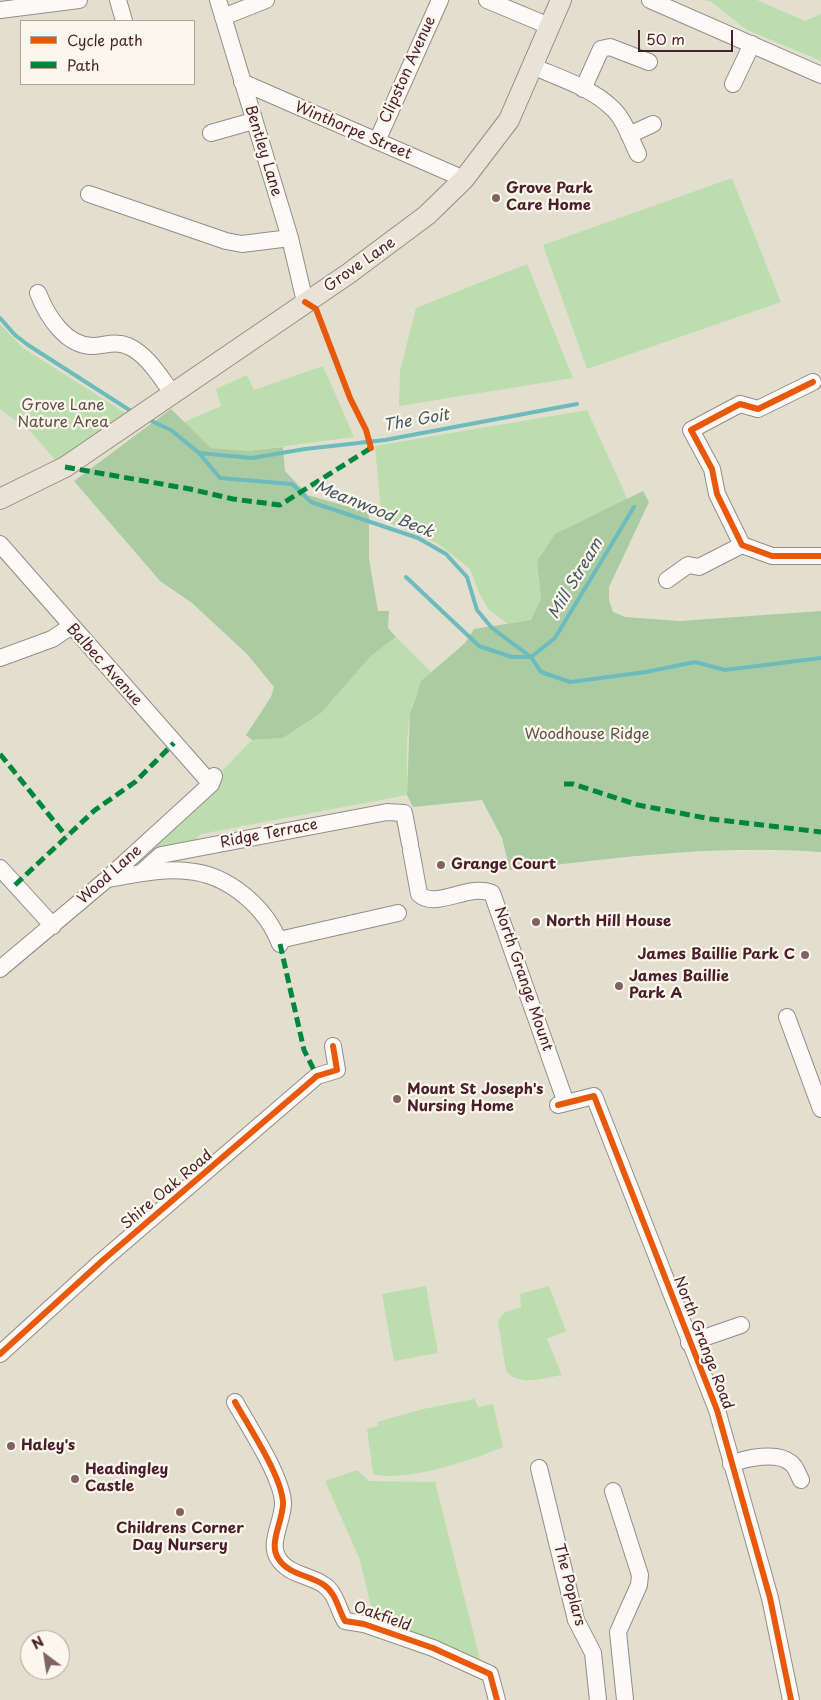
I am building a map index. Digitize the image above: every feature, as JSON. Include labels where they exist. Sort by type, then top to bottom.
[{"type":"main road","name":"Grove Lane","points":[[0,500],[65,467],[389,245],[427,215],[464,179],[509,120],[560,0]]},
{"type":"street","points":[[0,10],[79,0]]},
{"type":"street","points":[[118,0],[124,20]]},
{"type":"street","name":"Bentley Lane","points":[[218,0],[253,121],[290,238],[304,302]]},
{"type":"street","name":"Clipston Avenue","points":[[377,140],[440,0]]},
{"type":"street","points":[[487,0],[548,26]]},
{"type":"street","points":[[650,0],[821,76]]},
{"type":"street","points":[[223,17],[267,6]]},
{"type":"street","points":[[734,84],[752,44]]},
{"type":"street","points":[[582,89],[601,49],[610,47],[649,62]]},
{"type":"street","points":[[532,66],[582,89],[612,107],[638,154]]},
{"type":"street","name":"Winthorpe Street","points":[[242,82],[464,179]]},
{"type":"street","points":[[211,133],[253,121]]},
{"type":"street","points":[[629,135],[653,124]]},
{"type":"street","points":[[89,194],[226,241],[242,244],[290,238]]},
{"type":"street","points":[[38,293],[66,337],[82,345],[93,346],[113,343],[127,346],[143,355],[173,394]]},
{"type":"street","points":[[813,382],[758,409],[740,404],[691,430],[712,469],[717,494],[742,545],[772,556],[821,556]]},
{"type":"street","name":"Balbec Avenue","points":[[0,544],[70,627],[212,780]]},
{"type":"street","points":[[667,580],[688,565],[699,567],[742,545]]},
{"type":"street","points":[[0,658],[52,639],[70,627]]},
{"type":"street","name":"Wood Lane","points":[[0,969],[107,879],[212,780]]},
{"type":"street","name":"Ridge Terrace","points":[[141,873],[160,855],[387,812],[404,813]]},
{"type":"street","name":"North Grange Mount","points":[[404,813],[419,894],[424,899],[434,900],[481,890],[492,894],[562,1104]]},
{"type":"street","points":[[0,868],[53,926]]},
{"type":"street","points":[[107,879],[141,873],[188,871],[211,877],[232,887],[259,909],[280,942],[398,913]]},
{"type":"street","points":[[787,1017],[821,1109]]},
{"type":"street","name":"Shire Oak Road","points":[[0,1354],[102,1261],[317,1076],[337,1070],[333,1046]]},
{"type":"street","name":"North Grange Road","points":[[562,1104],[594,1096],[717,1410],[770,1598],[791,1700]]},
{"type":"street","points":[[689,1342],[741,1325]]},
{"type":"street","name":"Oakfield","points":[[235,1402],[279,1482],[283,1502],[276,1544],[278,1558],[300,1575],[325,1585],[335,1598],[345,1621],[364,1624],[433,1648],[490,1674],[497,1700]]},
{"type":"street","points":[[731,1464],[746,1458],[779,1458],[789,1461],[801,1480]]},
{"type":"street","name":"The Poplars","points":[[540,1468],[576,1620],[593,1652],[598,1700]]},
{"type":"street","points":[[613,1491],[640,1575],[639,1585],[618,1632],[625,1700]]},
{"type":"green space","points":[[701,0],[757,0],[805,21],[821,14],[821,61],[747,30],[710,1]]},
{"type":"green space","points":[[732,178],[781,302],[587,369],[543,245]]},
{"type":"green space","points":[[527,264],[573,378],[399,406],[400,371],[416,308]]},
{"type":"green space","name":"Grove Lane Nature Area","points":[[0,324],[23,348],[127,414],[57,462],[32,433],[0,409]]},
{"type":"green space","points":[[323,366],[354,437],[248,451],[211,448],[184,422],[221,406],[216,389],[247,375],[254,390]]},
{"type":"green space","points":[[171,409],[211,448],[248,451],[283,447],[285,471],[308,495],[349,507],[369,508],[369,559],[378,611],[389,611],[388,628],[396,637],[371,656],[321,713],[283,738],[252,740],[246,735],[271,697],[274,687],[247,654],[192,603],[160,581],[74,481]]},
{"type":"green space","points":[[587,410],[628,500],[555,534],[537,561],[541,598],[531,620],[508,624],[489,610],[479,593],[470,569],[437,543],[382,520],[375,446]]},
{"type":"green space","name":"Woodhouse Ridge","points":[[643,491],[649,502],[609,587],[609,600],[613,612],[625,617],[680,621],[821,611],[821,852],[781,850],[703,851],[510,870],[502,838],[482,800],[413,807],[407,795],[410,714],[421,681],[465,643],[474,629],[531,620],[541,598],[537,561],[555,534]]},
{"type":"green space","points":[[396,637],[431,672],[421,684],[410,713],[407,747],[407,795],[201,834],[194,841],[138,867],[127,868],[252,740],[283,738],[321,713],[371,656]]},
{"type":"green space","points":[[426,1286],[438,1353],[394,1361],[382,1294]]},
{"type":"green space","points":[[549,1286],[566,1331],[547,1339],[562,1375],[532,1380],[518,1379],[506,1371],[498,1321],[505,1312],[521,1307],[520,1294]]},
{"type":"green space","points":[[475,1399],[478,1407],[493,1404],[503,1447],[457,1464],[420,1473],[387,1476],[373,1474],[367,1429],[378,1426],[377,1422],[423,1409]]},
{"type":"green space","points":[[357,1470],[369,1481],[435,1482],[481,1663],[375,1624],[360,1560],[325,1481]]},
{"type":"waterway","name":"Meanwood Beck","points":[[0,318],[15,335],[28,345],[134,413]]},
{"type":"waterway","name":"The Goit","points":[[199,453],[252,458],[305,449],[385,440],[577,404]]},
{"type":"waterway","name":"Meanwood Beck","points":[[147,419],[171,430],[199,453],[220,478],[292,484],[311,502],[418,538],[446,554],[467,577],[477,610],[492,628],[531,657],[541,672],[570,682],[646,672],[695,662],[725,670],[821,658]]},
{"type":"waterway","name":"Mill Stream","points":[[406,577],[479,646],[512,657],[531,657],[555,638],[634,507]]},
{"type":"marked path","points":[[65,467],[190,489],[233,499],[280,505],[371,448],[371,444]]},
{"type":"marked path","points":[[15,885],[95,810],[135,782],[174,743]]},
{"type":"marked path","points":[[0,754],[66,836]]},
{"type":"marked path","points":[[564,784],[573,784],[638,805],[711,819],[821,832]]},
{"type":"marked path","points":[[280,944],[304,1050],[317,1076]]},
{"type":"cycle path","points":[[305,302],[316,309],[350,398],[366,430],[371,448]]},
{"type":"cycle path","points":[[813,382],[758,409],[740,404],[691,430],[712,469],[717,494],[742,545],[772,556],[821,556]]},
{"type":"cycle path","points":[[0,1354],[102,1261],[317,1076],[337,1070],[333,1046]]},
{"type":"cycle path","points":[[558,1105],[594,1096],[717,1410],[770,1598],[791,1700]]},
{"type":"cycle path","points":[[235,1402],[264,1451],[281,1491],[283,1509],[275,1538],[275,1552],[282,1564],[328,1588],[345,1621],[364,1624],[433,1648],[490,1674],[497,1700]]},
{"type":"place","name":"Grove Park Care Home","points":[[496,198]]},
{"type":"place","name":"Grange Court","points":[[441,865]]},
{"type":"place","name":"North Hill House","points":[[536,922]]},
{"type":"place","name":"James Baillie Park C","points":[[805,955]]},
{"type":"place","name":"James Baillie Park A","points":[[619,986]]},
{"type":"place","name":"Mount St Joseph's Nursing Home","points":[[397,1099]]},
{"type":"place","name":"Haley's","points":[[11,1446]]},
{"type":"place","name":"Headingley Castle","points":[[75,1479]]},
{"type":"place","name":"Childrens Corner Day Nursery","points":[[180,1512]]}]
